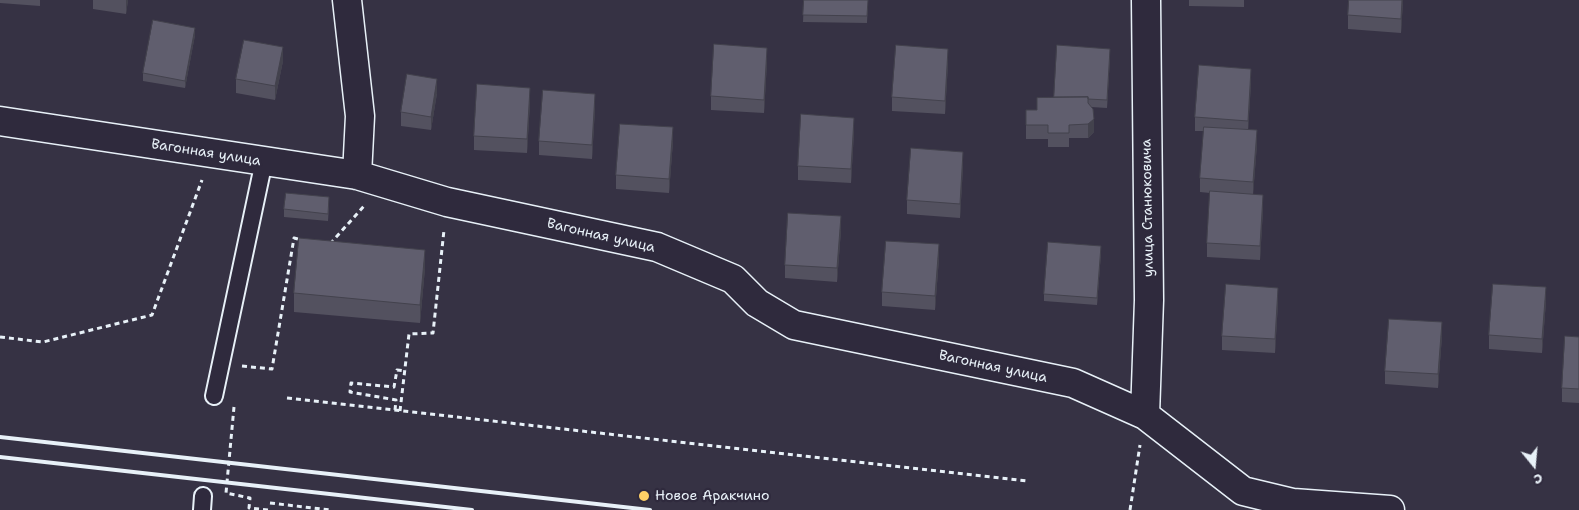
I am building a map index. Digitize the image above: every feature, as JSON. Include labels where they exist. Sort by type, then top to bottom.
[{"type":"street","points":[[347,0],[368,179]]},
{"type":"street","name":"улица Станюковича","points":[[1145,415],[1149,300],[1146,0]]},
{"type":"street","name":"Вагонная улица","points":[[0,121],[264,161],[368,179],[447,202],[657,247],[733,279],[756,303],[794,326],[1073,383],[1145,415],[1243,491],[1294,503],[1390,510]]},
{"type":"lane","points":[[214,396],[264,161]]},
{"type":"path","points":[[0,337],[43,342],[152,315],[212,153]]},
{"type":"path","points":[[329,245],[366,204],[368,179]]},
{"type":"path","points":[[400,411],[409,334],[433,333],[447,202]]},
{"type":"path","points":[[238,365],[272,369],[294,238],[311,242]]},
{"type":"path","points":[[396,410],[396,400],[350,392],[351,383],[394,387],[397,370],[406,370]]},
{"type":"path","points":[[287,398],[1027,481]]},
{"type":"path","points":[[235,400],[226,493],[250,498],[249,508],[268,510]]},
{"type":"path","points":[[1130,510],[1145,415]]},
{"type":"path","points":[[270,503],[330,510]]},
{"type":"building","points":[[804,0],[868,0],[867,16],[803,15]]},
{"type":"building","points":[[1349,0],[1402,0],[1401,19],[1348,15]]},
{"type":"building","points":[[153,20],[195,28],[185,81],[143,73]]},
{"type":"building","points":[[244,40],[283,47],[275,86],[236,79]]},
{"type":"building","points":[[714,44],[767,48],[764,100],[711,96]]},
{"type":"building","points":[[896,45],[948,49],[945,101],[892,97]]},
{"type":"building","points":[[1057,45],[1110,49],[1107,100],[1088,99],[1088,97],[1054,97]]},
{"type":"building","points":[[1199,65],[1251,69],[1248,121],[1195,117]]},
{"type":"building","points":[[407,74],[437,79],[431,117],[401,112]]},
{"type":"building","points":[[477,84],[530,88],[527,139],[474,136]]},
{"type":"building","points":[[543,90],[595,94],[592,145],[539,141]]},
{"type":"building","points":[[1088,97],[1088,103],[1093,109],[1094,119],[1088,124],[1069,125],[1069,133],[1048,133],[1048,125],[1026,125],[1026,110],[1037,110],[1037,98]]},
{"type":"building","points":[[801,114],[854,118],[851,169],[798,166]]},
{"type":"building","points":[[620,124],[673,127],[669,179],[616,175]]},
{"type":"building","points":[[1204,127],[1257,130],[1253,182],[1200,178]]},
{"type":"building","points":[[911,148],[963,152],[960,204],[907,200]]},
{"type":"building","points":[[1210,191],[1263,195],[1260,246],[1207,243]]},
{"type":"building","points":[[286,193],[329,197],[328,214],[284,209]]},
{"type":"building","points":[[788,213],[841,216],[837,268],[785,265]]},
{"type":"building","points":[[299,238],[425,250],[420,305],[294,293]]},
{"type":"building","points":[[886,241],[939,244],[935,296],[882,292]]},
{"type":"building","points":[[1048,242],[1101,246],[1097,298],[1044,294]]},
{"type":"building","points":[[1226,284],[1278,288],[1275,339],[1222,336]]},
{"type":"building","points":[[1493,284],[1546,287],[1542,339],[1489,335]]},
{"type":"building","points":[[1389,319],[1442,322],[1438,374],[1385,371]]},
{"type":"building","points":[[1565,336],[1579,337],[1579,389],[1562,388]]},
{"type":"railway","points":[[0,437],[650,510]]},
{"type":"railway","points":[[0,457],[472,510]]},
{"type":"place","name":"Новое Аракчино","points":[[644,496]]}]
